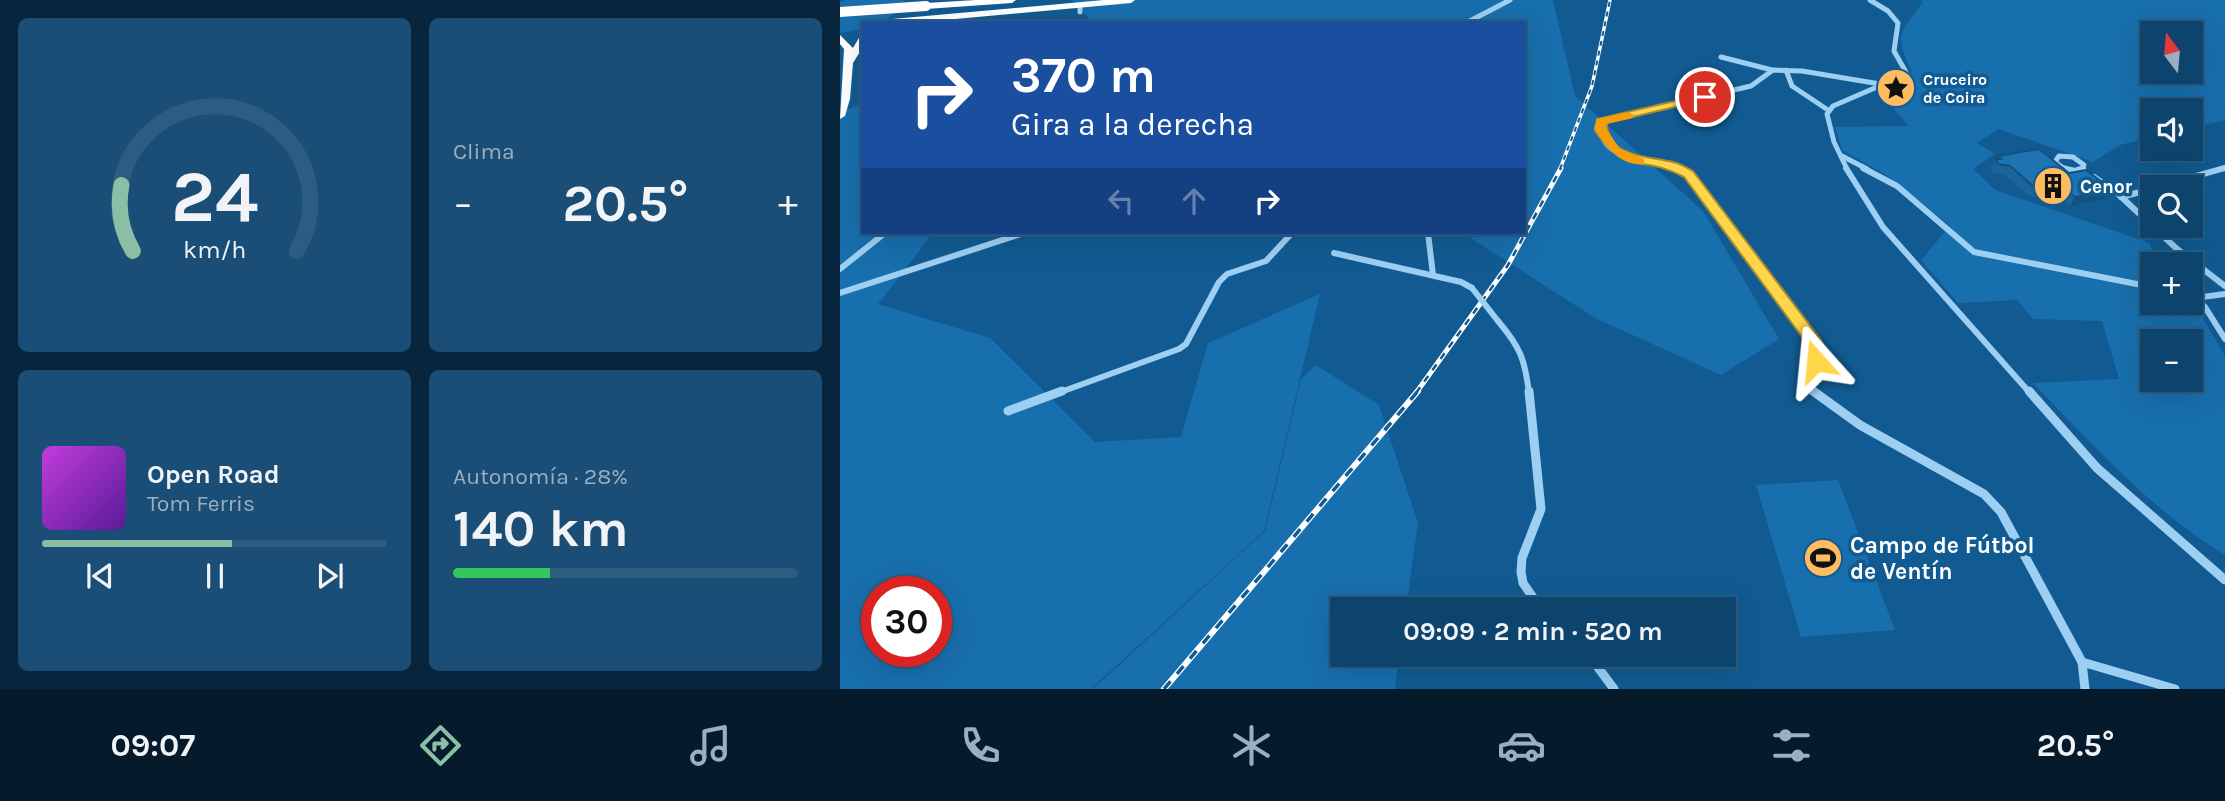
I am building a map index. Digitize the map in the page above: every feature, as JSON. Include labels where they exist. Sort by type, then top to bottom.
[{"type":"highway","points":[[892,21],[911,8],[912,0]]},
{"type":"highway","points":[[925,8],[1012,0]]},
{"type":"highway","points":[[840,14],[1066,0]]},
{"type":"highway","points":[[902,21],[1130,0]]},
{"type":"highway","points":[[840,37],[861,32]]},
{"type":"highway","points":[[840,37],[848,44],[849,65],[840,116]]},
{"type":"highway","points":[[849,65],[861,42]]},
{"type":"street","points":[[1470,21],[1510,0]]},
{"type":"street","points":[[1828,110],[1906,74],[1894,51],[1898,23],[1888,11],[1870,0]]},
{"type":"street","points":[[1721,57],[1772,70],[1886,85]]},
{"type":"street","points":[[1772,70],[1751,86],[1601,121],[1601,131],[1620,155],[1634,160],[1672,165],[1689,174],[1816,344],[1819,355],[1808,379],[1810,388],[1860,425],[1984,494],[2001,512],[2082,662],[2085,689]]},
{"type":"street","points":[[1786,70],[1791,86],[1828,110]]},
{"type":"street","points":[[1828,110],[1826,117],[1841,155],[1883,227],[2097,468],[2225,580]]},
{"type":"street","points":[[1841,155],[1896,186],[1974,252],[2140,285]]},
{"type":"street","points":[[2081,169],[2121,197],[2165,239],[2225,286]]},
{"type":"street","points":[[2200,175],[2221,169],[2225,175]]},
{"type":"street","points":[[2121,197],[2140,192]]},
{"type":"street","points":[[840,269],[882,235]]},
{"type":"street","points":[[840,293],[1018,235]]},
{"type":"street","points":[[1008,411],[1179,349],[1189,338],[1219,282],[1227,274],[1266,261],[1273,249],[1290,235]]},
{"type":"street","points":[[1428,235],[1433,275]]},
{"type":"street","points":[[1334,253],[1461,282],[1472,288],[1518,345],[1526,364],[1541,509],[1521,558],[1523,583],[1533,597]]},
{"type":"street","points":[[2203,297],[2225,294]]},
{"type":"street","points":[[2203,306],[2225,339]]},
{"type":"street","points":[[2082,662],[2175,689]]},
{"type":"street","points":[[1598,667],[1614,689]]},
{"type":"shaded area","points":[[903,0],[905,6],[885,21],[861,21],[861,29],[840,33],[840,2]]},
{"type":"shaded area","points":[[1072,0],[1553,0],[1575,96],[1703,211],[1779,339],[1721,375],[1595,318],[1466,235],[1526,235],[1526,21],[1091,21]]},
{"type":"shaded area","points":[[1920,0],[2225,0],[2225,120],[2203,125],[2203,98],[2140,98],[2140,140],[2120,145],[2093,162],[1999,129],[1977,143],[1995,154],[1973,169],[1995,190],[2150,243],[2152,252],[2140,252],[2140,315],[2201,315],[2225,356],[2225,555],[2172,518],[2148,497],[2100,453],[2033,383],[2119,379],[2102,321],[2033,319],[2017,300],[1958,303],[1921,260],[1950,226],[1891,178],[1842,150],[1835,127],[1909,126],[1890,105],[1893,92],[1898,88],[1892,84],[1912,72],[1901,42],[1909,22],[1923,2]]},
{"type":"shaded area","points":[[861,103],[861,235],[931,235],[878,304],[990,338],[1095,442],[1181,437],[1208,343],[1320,294],[1264,531],[1091,689],[840,689],[840,114]]},
{"type":"shaded area","points":[[1316,365],[1379,405],[1418,523],[1408,597],[1330,597],[1330,667],[1398,667],[1395,689],[1093,689],[1265,531],[1301,379]]},
{"type":"shaded area","name":"Campo de Fútbol de Ventín","points":[[1838,480],[1895,630],[1801,637],[1756,485]]},
{"type":"building","points":[[2039,149],[2069,173],[2086,170],[2113,190],[2075,197],[2066,190],[2056,192],[2033,186],[2010,166],[1998,164],[1996,159],[2001,159],[1998,156]]},
{"type":"railway","points":[[1560,169],[1592,86],[1610,0]]},
{"type":"railway","points":[[1526,232],[1561,168]]},
{"type":"railway","points":[[1416,393],[1508,265],[1524,235]]},
{"type":"railway","points":[[1164,689],[1418,391]]},
{"type":"slow traffic","points":[[1628,115],[1601,121],[1600,128],[1615,151],[1640,162]]},
{"type":"place","name":"Cruceiro de Coira","points":[[1896,88]]},
{"type":"place","name":"Cenor","points":[[2053,186]]},
{"type":"place","name":"Campo de Fútbol de Ventín","points":[[1823,558]]},
{"type":"route","points":[[1705,97],[1601,121],[1600,128],[1604,137],[1620,155],[1642,162],[1672,165],[1689,174],[1816,344],[1819,355],[1816,361]]}]
